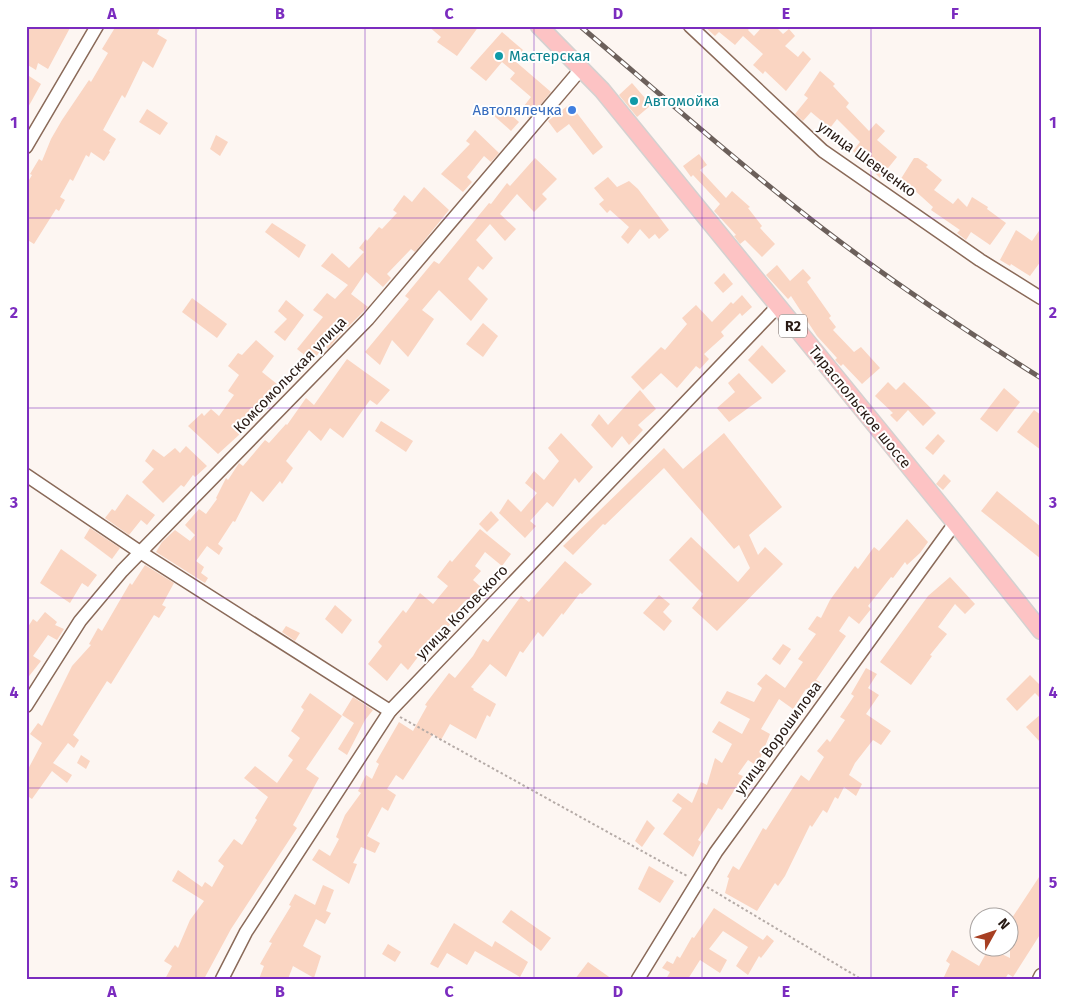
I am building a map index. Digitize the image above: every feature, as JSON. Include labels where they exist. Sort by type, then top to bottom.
[{"type":"main road","name":"Тираспольское шоссе","points":[[539,26],[602,90],[1041,631]]},
{"type":"street","points":[[26,147],[97,26]]},
{"type":"street","name":"улица Шевченко","points":[[690,26],[823,150],[980,260],[1041,298]]},
{"type":"street","name":"Комсомольская улица","points":[[26,706],[80,620],[140,552],[368,319],[581,69]]},
{"type":"street","name":"улица Котовского","points":[[222,979],[246,932],[390,711],[777,307]]},
{"type":"street","points":[[26,475],[140,552],[390,711]]},
{"type":"street","name":"улица Ворошилова","points":[[638,979],[716,852],[955,523]]},
{"type":"street","points":[[1039,979],[1041,975]]},
{"type":"path","points":[[390,711],[697,881],[861,979]]},
{"type":"building","points":[[29,26],[71,26],[48,69],[38,63],[36,70],[26,64],[26,32]]},
{"type":"building","points":[[116,26],[161,26],[157,34],[167,40],[153,68],[143,61],[125,98],[122,95],[103,130],[116,139],[110,152],[104,161],[91,152],[89,157],[86,155],[73,181],[70,179],[60,197],[65,200],[59,211],[56,209],[34,244],[26,239],[26,185],[32,175],[30,174],[39,159],[42,161],[51,139],[62,120],[89,80],[91,82],[108,53],[102,49]]},
{"type":"building","points":[[428,26],[479,26],[457,56],[437,42],[441,37]]},
{"type":"building","points":[[704,26],[751,26],[748,30],[754,36],[763,26],[775,26],[783,34],[789,29],[795,36],[785,46],[798,57],[803,51],[811,59],[786,91],[765,71],[763,74],[753,65],[763,54],[743,36],[735,45],[719,32],[715,36]]},
{"type":"building","points":[[502,32],[523,50],[515,61],[551,92],[529,118],[520,111],[531,97],[510,79],[515,73],[502,62],[486,81],[470,68]]},
{"type":"building","points":[[820,71],[835,84],[833,86],[849,103],[846,107],[869,131],[876,123],[885,131],[877,140],[897,157],[880,178],[853,151],[860,142],[837,119],[830,128],[811,112],[803,121],[795,114],[808,98],[804,95]]},
{"type":"building","points":[[26,74],[41,84],[26,111]]},
{"type":"building","name":"Автомойка","points":[[632,83],[651,105],[637,117],[619,95]]},
{"type":"building","points":[[570,104],[603,147],[593,155],[569,124],[557,133],[548,121]]},
{"type":"building","points":[[501,106],[519,122],[511,131],[493,115]]},
{"type":"building","points":[[147,109],[168,123],[160,135],[139,122]]},
{"type":"building","points":[[475,130],[499,153],[491,162],[484,156],[467,177],[472,182],[463,192],[441,174],[470,144],[466,141]]},
{"type":"building","points":[[216,135],[228,142],[220,156],[210,149]]},
{"type":"building","points":[[699,154],[707,165],[700,170],[726,198],[732,191],[750,207],[748,208],[762,226],[760,228],[775,244],[762,257],[745,240],[740,244],[734,236],[736,235],[714,211],[720,204],[693,175],[691,177],[683,166]]},
{"type":"building","points":[[535,158],[557,179],[542,194],[547,199],[534,212],[517,194],[500,214],[516,229],[505,241],[490,224],[476,240],[493,258],[483,270],[478,266],[468,279],[488,299],[471,321],[439,290],[422,310],[434,319],[408,357],[392,340],[380,365],[365,352],[409,299],[405,296],[434,261],[439,264],[507,183],[510,186]]},
{"type":"building","points":[[914,158],[918,158],[928,165],[926,167],[942,180],[934,190],[953,204],[958,198],[967,207],[972,197],[988,207],[987,209],[1006,223],[990,245],[971,232],[966,240],[957,233],[960,230],[931,210],[933,207],[912,188],[908,194],[897,185]]},
{"type":"building","points":[[608,177],[617,187],[629,181],[638,189],[669,230],[659,239],[655,234],[649,239],[640,229],[628,244],[621,237],[629,227],[610,210],[607,213],[599,204],[604,200],[594,188]]},
{"type":"building","points":[[424,187],[449,210],[415,252],[411,249],[387,274],[391,278],[383,287],[366,272],[351,294],[368,307],[347,326],[328,349],[325,346],[312,361],[297,349],[323,317],[313,310],[327,293],[335,299],[348,285],[321,266],[332,253],[349,268],[364,252],[359,248],[366,239],[367,241],[379,227],[382,229],[397,213],[393,210],[404,195],[412,202]]},
{"type":"building","points":[[272,223],[306,245],[299,258],[265,232]]},
{"type":"building","points":[[1041,228],[1041,261],[1030,276],[1011,264],[1010,266],[1000,260],[1016,230],[1032,241]]},
{"type":"building","points":[[777,265],[790,281],[803,269],[811,278],[807,282],[831,316],[829,318],[836,327],[833,330],[854,352],[861,347],[880,368],[862,384],[843,364],[841,366],[835,360],[837,358],[817,336],[791,296],[788,299],[766,275]]},
{"type":"building","points":[[724,273],[733,284],[723,293],[714,283]]},
{"type":"building","points":[[742,295],[752,307],[742,316],[740,313],[721,332],[724,336],[704,354],[709,359],[700,369],[696,366],[677,388],[661,373],[643,390],[631,377],[661,347],[665,350],[687,324],[682,318],[696,305],[712,322],[731,302],[733,304]]},
{"type":"building","points":[[192,298],[227,324],[217,338],[182,312]]},
{"type":"building","points":[[286,300],[304,315],[285,341],[274,332],[287,319],[278,311]]},
{"type":"building","points":[[483,323],[498,336],[483,357],[466,344]]},
{"type":"building","points":[[256,340],[274,356],[262,372],[282,388],[261,413],[258,411],[240,434],[218,454],[188,426],[202,413],[204,416],[211,409],[219,416],[234,395],[228,391],[239,375],[228,366],[238,353],[242,355]]},
{"type":"building","points":[[762,345],[786,371],[772,384],[748,360]]},
{"type":"building","points":[[347,359],[390,390],[377,405],[370,400],[343,438],[330,428],[321,441],[309,430],[286,461],[293,468],[282,484],[280,481],[263,502],[251,491],[235,522],[233,521],[218,544],[223,548],[219,555],[207,546],[196,561],[204,567],[201,573],[208,578],[205,583],[156,552],[162,542],[175,530],[190,541],[195,535],[185,525],[199,509],[206,514],[217,499],[226,478],[228,480],[239,463],[243,466],[265,440],[269,443],[287,425],[306,398],[314,405]]},
{"type":"building","points":[[739,373],[762,398],[729,422],[717,408],[735,392],[728,383]]},
{"type":"building","points":[[888,382],[896,390],[904,382],[936,413],[923,426],[908,410],[897,422],[890,415],[893,413],[875,396]]},
{"type":"building","points":[[1004,388],[1020,402],[997,432],[980,419]]},
{"type":"building","points":[[640,390],[656,409],[638,425],[643,430],[629,445],[622,436],[612,448],[591,425],[599,414],[608,425]]},
{"type":"building","points":[[1034,410],[1041,415],[1041,450],[1017,432]]},
{"type":"building","points":[[381,421],[413,441],[406,452],[375,431]]},
{"type":"building","points":[[561,433],[593,467],[579,483],[575,478],[553,507],[547,502],[530,521],[536,526],[525,538],[499,513],[508,499],[521,512],[537,493],[525,483],[534,471],[544,480],[559,461],[548,448]]},
{"type":"building","points":[[724,433],[782,507],[749,535],[758,555],[765,547],[783,564],[717,631],[692,608],[703,594],[669,560],[691,537],[738,582],[750,568],[739,545],[734,549],[664,468],[605,525],[603,524],[573,555],[563,546],[664,448],[683,469]]},
{"type":"building","points":[[938,434],[945,441],[933,455],[925,448]]},
{"type":"building","points":[[186,446],[207,466],[195,477],[193,475],[184,487],[181,485],[163,503],[142,482],[154,469],[145,461],[153,449],[164,457],[175,448],[180,453]]},
{"type":"building","points":[[944,474],[951,481],[943,490],[936,484]]},
{"type":"building","points":[[997,491],[1041,527],[1041,559],[981,511]]},
{"type":"building","points":[[127,494],[155,515],[147,525],[141,520],[129,535],[105,518],[112,509],[115,511]]},
{"type":"building","points":[[491,511],[499,520],[487,532],[479,524]]},
{"type":"building","points":[[907,519],[928,542],[920,553],[907,565],[905,562],[893,578],[891,577],[868,606],[871,609],[859,624],[849,616],[839,631],[846,636],[816,680],[820,682],[812,694],[806,689],[793,709],[779,699],[761,729],[770,734],[757,766],[748,760],[738,774],[743,776],[722,810],[718,808],[698,840],[701,842],[693,857],[663,834],[682,808],[672,801],[678,793],[692,803],[701,782],[707,785],[715,758],[722,763],[732,744],[712,732],[719,721],[742,734],[750,719],[720,703],[727,691],[754,702],[762,688],[757,684],[766,674],[785,688],[803,662],[798,659],[816,634],[808,629],[817,616],[821,618],[830,600],[855,566],[858,569],[874,547],[879,551]]},
{"type":"building","points":[[90,528],[120,548],[112,559],[84,538]]},
{"type":"building","points":[[480,529],[511,554],[502,566],[485,552],[475,566],[481,571],[473,580],[481,587],[468,604],[465,601],[450,618],[453,621],[441,635],[437,632],[408,670],[401,663],[387,681],[368,664],[382,646],[378,642],[403,610],[406,613],[420,593],[433,604],[448,586],[437,577],[450,560],[452,562]]},
{"type":"building","points":[[61,549],[97,575],[88,587],[82,583],[70,603],[40,583]]},
{"type":"building","points":[[565,561],[592,584],[582,594],[580,593],[543,637],[538,632],[523,653],[520,651],[506,677],[490,664],[471,687],[496,704],[490,717],[487,715],[476,739],[450,724],[441,740],[433,734],[403,780],[396,775],[387,789],[396,795],[388,811],[382,807],[367,836],[380,843],[375,853],[361,847],[353,863],[357,864],[349,884],[312,860],[319,849],[330,856],[339,839],[336,837],[345,815],[361,793],[358,791],[366,775],[372,779],[379,764],[376,762],[399,722],[413,731],[427,706],[425,705],[449,673],[455,678],[473,656],[483,639],[488,642],[521,596],[529,602]]},
{"type":"building","points":[[145,565],[174,583],[162,605],[166,607],[159,618],[154,615],[111,684],[107,681],[73,735],[79,740],[74,748],[68,743],[53,763],[72,775],[67,783],[52,771],[32,799],[26,795],[26,773],[42,743],[30,734],[38,723],[42,726],[72,666],[91,645],[89,644],[98,628],[102,631],[130,583],[132,585]]},
{"type":"building","points":[[950,577],[975,604],[965,614],[955,604],[938,627],[947,634],[930,655],[932,656],[911,685],[880,662],[928,596]]},
{"type":"building","points":[[659,595],[670,604],[663,612],[672,621],[664,631],[643,613]]},
{"type":"building","points":[[335,605],[352,620],[342,634],[325,619]]},
{"type":"building","points":[[45,612],[57,622],[55,625],[64,629],[57,640],[48,635],[33,656],[41,661],[26,680],[26,630],[33,619],[37,622]]},
{"type":"building","points":[[286,626],[300,633],[295,641],[282,632]]},
{"type":"building","points":[[783,644],[791,649],[780,665],[772,659]]},
{"type":"building","points":[[866,668],[877,674],[868,688],[879,695],[866,714],[891,731],[881,745],[873,740],[855,763],[849,775],[862,784],[856,796],[844,787],[838,799],[835,797],[827,813],[823,810],[812,827],[810,825],[785,876],[778,886],[775,883],[757,911],[725,893],[729,878],[727,877],[733,866],[739,870],[763,828],[766,830],[801,775],[809,781],[824,757],[817,751],[827,739],[830,742],[845,720],[840,717],[854,696],[851,694]]},
{"type":"building","points":[[1030,675],[1041,686],[1041,699],[1035,693],[1017,711],[1006,699]]},
{"type":"building","points":[[310,693],[342,716],[306,769],[319,778],[293,825],[297,828],[231,929],[204,979],[165,979],[172,966],[164,961],[175,945],[178,948],[190,920],[204,901],[172,881],[178,870],[202,887],[205,882],[212,887],[224,866],[218,861],[234,839],[242,845],[268,797],[244,778],[255,766],[277,783],[293,760],[288,756],[300,738],[291,731],[304,710],[301,707]]},
{"type":"building","points":[[353,697],[373,710],[365,720],[347,755],[338,749],[354,723],[342,715]]},
{"type":"building","points":[[1041,714],[1041,743],[1026,727]]},
{"type":"building","points":[[81,755],[90,761],[86,769],[77,763]]},
{"type":"building","points":[[647,820],[655,828],[642,847],[635,841]]},
{"type":"building","points":[[649,866],[674,881],[660,903],[638,889]]},
{"type":"building","points":[[1041,874],[1041,933],[1013,977],[1008,974],[1005,979],[943,979],[950,964],[946,961],[952,950],[979,966],[983,958],[1020,958],[1019,908]]},
{"type":"building","points":[[323,885],[334,890],[326,911],[331,913],[325,924],[316,919],[303,946],[321,956],[314,978],[293,966],[288,979],[259,979],[264,966],[260,964],[272,943],[269,942],[291,906],[289,905],[295,894],[315,905]]},
{"type":"building","points":[[714,908],[763,940],[767,935],[774,941],[761,958],[759,956],[748,975],[736,966],[748,947],[723,931],[709,949],[727,960],[720,973],[700,960],[688,979],[666,979],[670,972],[662,968],[667,961],[673,964],[677,956],[680,958],[692,937],[694,938]]},
{"type":"building","points":[[511,910],[551,938],[541,951],[502,922]]},
{"type":"building","points":[[454,923],[492,947],[495,941],[528,962],[520,977],[475,951],[467,965],[447,953],[438,968],[430,964]]},
{"type":"building","points":[[388,944],[401,952],[395,962],[382,954]]},
{"type":"building","points":[[588,962],[612,979],[575,979]]},
{"type":"railway","points":[[580,26],[730,154],[822,228],[930,306],[1041,378]]},
{"type":"place","name":"Мастерская","points":[[499,56]]},
{"type":"place","name":"Автомойка","points":[[634,101]]},
{"type":"place","name":"Автолялечка","points":[[572,110]]}]
